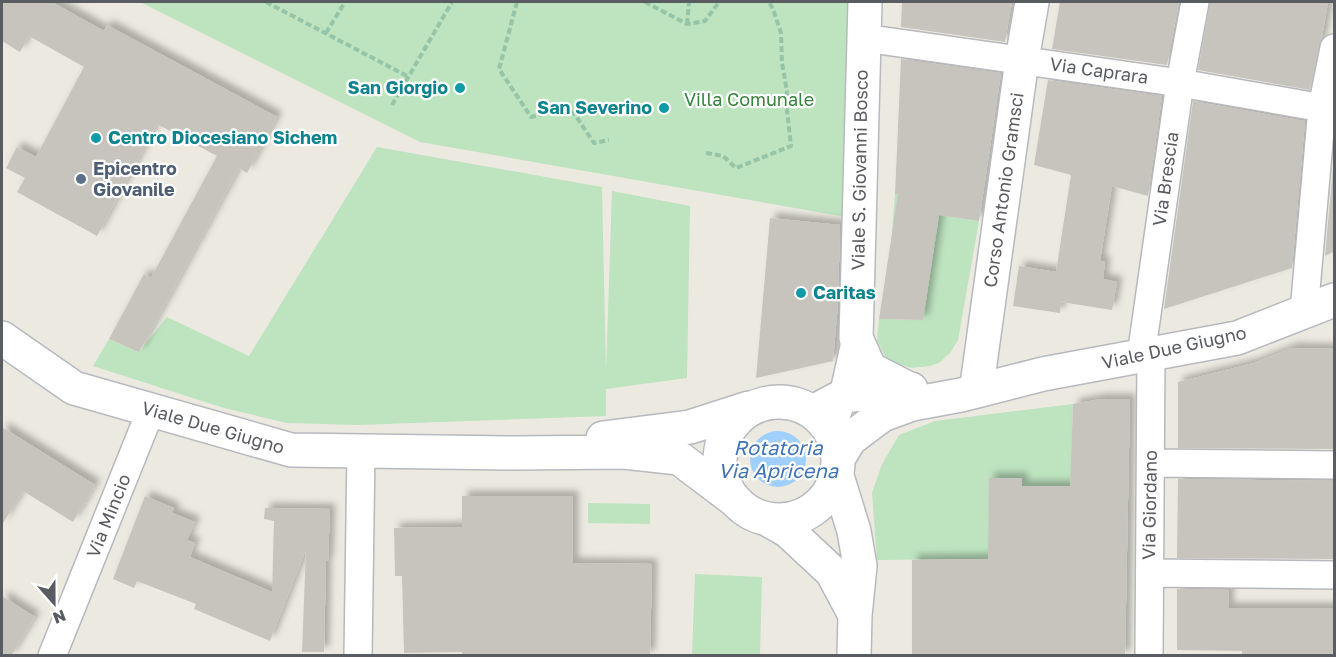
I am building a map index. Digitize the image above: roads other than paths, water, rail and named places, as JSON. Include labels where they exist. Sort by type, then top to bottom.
[{"type":"main road","name":"Viale S. Giovanni Bosco","points":[[865,2],[856,338],[870,369],[909,389]]},
{"type":"main road","name":"Corso Antonio Gramsci","points":[[978,378],[1032,2]]},
{"type":"main road","name":"Viale Due Giugno","points":[[830,444],[850,439],[882,415],[912,404],[961,395],[1043,374],[1237,338],[1335,300]]},
{"type":"main road","name":"Viale Due Giugno","points":[[2,338],[74,388],[291,450],[624,452],[679,458],[750,513],[767,519],[784,520],[802,516],[818,506],[830,493],[830,444],[843,396],[978,378],[1043,374]]},
{"type":"main road","name":"Viale Due Giugno","points":[[515,453],[625,434],[690,427],[773,402],[794,403],[830,444]]},
{"type":"main road","name":"Viale Due Giugno","points":[[736,501],[725,486],[720,468],[721,450],[727,432],[738,417],[754,407]]},
{"type":"main road","points":[[830,444],[854,531],[860,566],[854,656]]},
{"type":"main road","points":[[767,519],[788,531],[832,572],[855,615]]},
{"type":"street","name":"Via Brescia","points":[[1146,355],[1180,83],[1195,2]]},
{"type":"street","name":"Via Caprara","points":[[864,38],[1180,83],[1328,109]]},
{"type":"street","points":[[1304,312],[1335,48]]},
{"type":"street","name":"Viale S. Giovanni Bosco","points":[[843,396],[856,338]]},
{"type":"street","name":"Via Giordano","points":[[1146,355],[1151,463],[1149,656]]},
{"type":"street","name":"Via Mincio","points":[[52,656],[151,410]]},
{"type":"street","points":[[358,656],[361,451]]},
{"type":"street","points":[[1151,463],[1335,465]]},
{"type":"street","points":[[1150,573],[1335,575]]},
{"type":"water","name":"Rotatoria Via Apricena","points":[[772,431],[784,431],[794,435],[802,443],[806,459],[802,475],[794,483],[784,487],[772,487],[762,483],[754,475],[750,465],[750,453],[754,443],[762,435]]},
{"type":"place","name":"San Giorgio","points":[[460,88]]},
{"type":"place","name":"San Severino","points":[[664,108]]},
{"type":"place","name":"Centro Diocesiano Sichem","points":[[96,138]]},
{"type":"place","name":"Epicentro Giovanile","points":[[81,179]]},
{"type":"place","name":"Caritas","points":[[801,293]]},
{"type":"park label","name":"Villa Comunale","points":[[749,100]]}]
